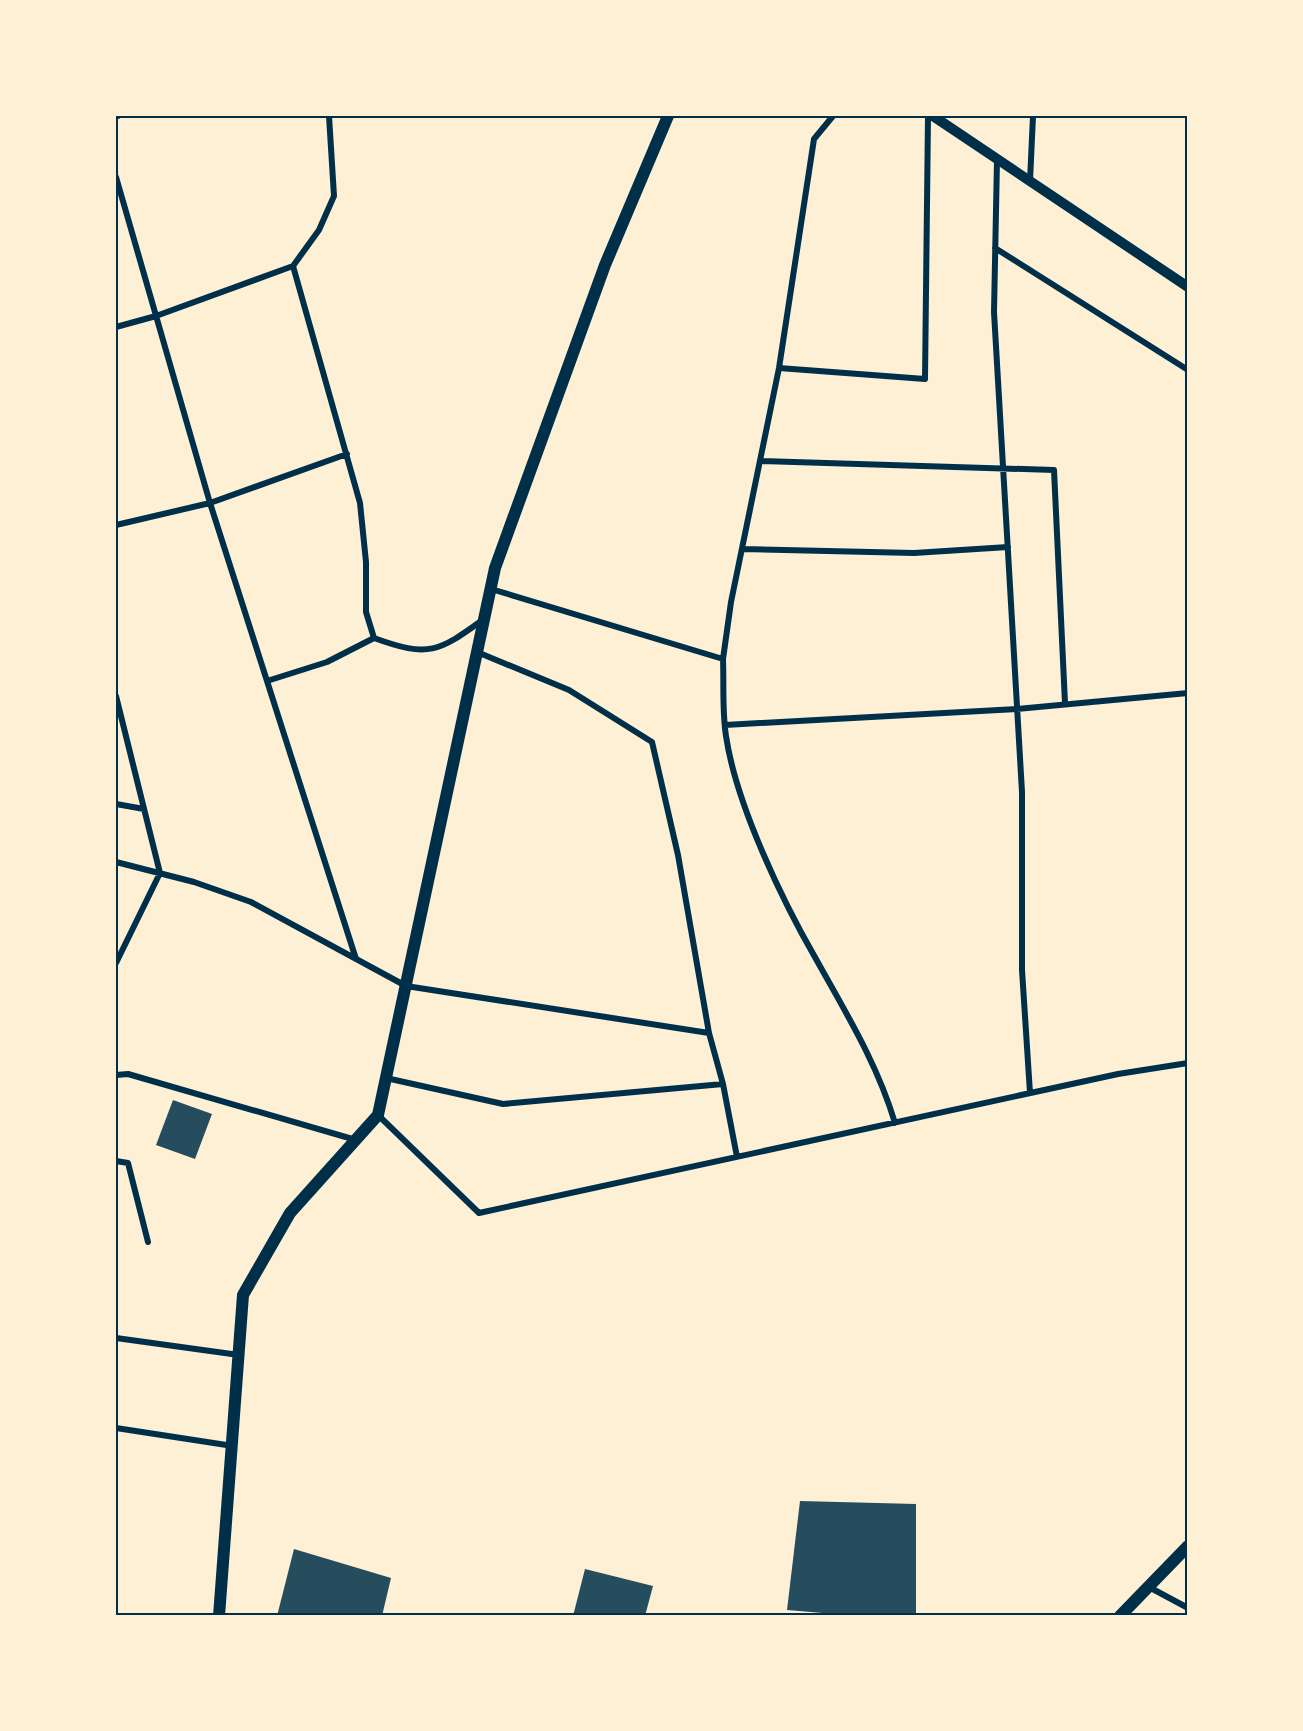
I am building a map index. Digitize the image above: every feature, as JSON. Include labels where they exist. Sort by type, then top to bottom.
[{"type":"main road","points":[[219,1616],[243,1295],[290,1213],[378,1115],[495,568],[605,265],[668,116]]},
{"type":"main road","points":[[1120,1616],[1188,1546]]},
{"type":"street","points":[[116,327],[156,316],[293,266],[320,230],[334,196],[329,116]]},
{"type":"street","points":[[833,116],[814,139],[779,368],[723,658],[725,724],[739,785],[762,848],[810,948],[879,1074],[895,1123]]},
{"type":"street","points":[[779,368],[924,379],[928,116]]},
{"type":"street","points":[[933,116],[1188,287]]},
{"type":"street","points":[[1030,182],[1033,116]]},
{"type":"street","points":[[997,160],[994,312],[1023,834],[1022,970],[1030,1093]]},
{"type":"street","points":[[116,177],[210,503],[356,958]]},
{"type":"street","points":[[995,248],[1188,370]]},
{"type":"street","points":[[293,266],[360,503],[366,562],[366,612],[374,638]]},
{"type":"street","points":[[116,525],[210,503],[347,454]]},
{"type":"street","points":[[761,461],[1054,470],[1065,703]]},
{"type":"street","points":[[744,549],[914,553],[1008,547]]},
{"type":"street","points":[[491,589],[723,658]]},
{"type":"street","points":[[267,681],[327,662],[374,638],[406,650],[431,650],[453,641],[484,618]]},
{"type":"street","points":[[477,652],[569,690],[652,742],[678,855],[709,1033],[723,1084],[737,1157]]},
{"type":"street","points":[[725,724],[1017,709],[1188,693]]},
{"type":"street","points":[[116,696],[160,873],[116,963]]},
{"type":"street","points":[[116,804],[144,809]]},
{"type":"street","points":[[116,862],[160,873],[250,902],[406,986],[709,1033]]},
{"type":"street","points":[[378,1115],[479,1213],[1118,1074],[1188,1063]]},
{"type":"street","points":[[116,1074],[128,1074],[356,1140]]},
{"type":"street","points":[[386,1078],[503,1104],[723,1084]]},
{"type":"street","points":[[116,1161],[128,1163],[148,1242]]},
{"type":"street","points":[[116,1338],[239,1355]]},
{"type":"street","points":[[116,1428],[233,1446]]},
{"type":"street","points":[[1147,1586],[1188,1608]]},
{"type":"building","points":[[173,1100],[212,1114],[195,1159],[156,1145]]},
{"type":"building","points":[[800,1501],[916,1504],[916,1616],[858,1616],[787,1610]]},
{"type":"building","points":[[294,1549],[391,1578],[382,1616],[277,1616]]},
{"type":"building","points":[[585,1569],[653,1586],[645,1616],[573,1616]]}]
